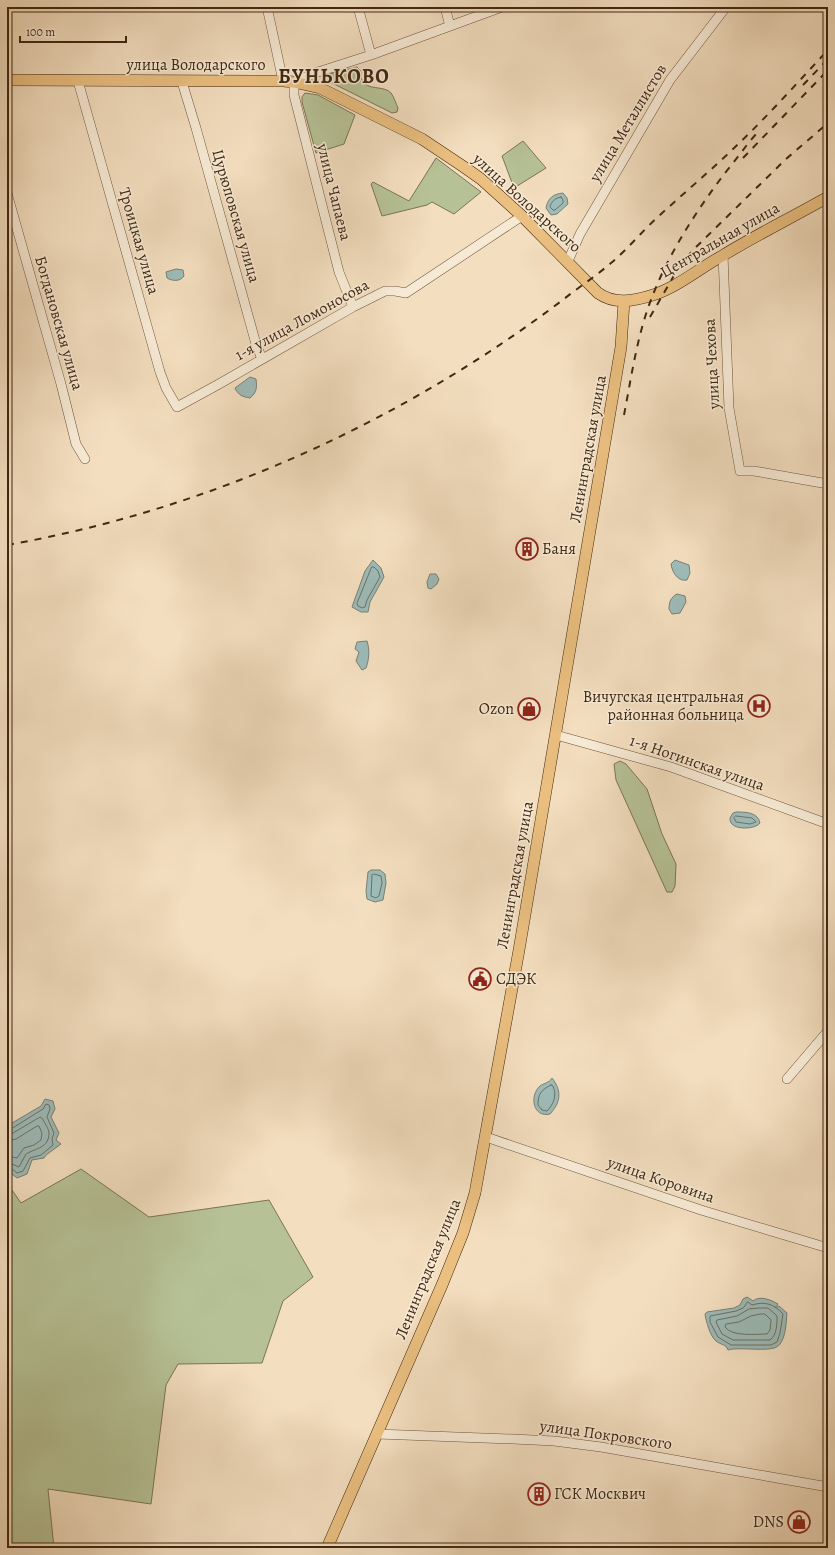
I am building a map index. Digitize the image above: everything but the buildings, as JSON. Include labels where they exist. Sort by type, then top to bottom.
[{"type":"main road","name":"улица Володарского","points":[[7,80],[289,82],[320,88],[422,139],[464,166],[522,216],[598,293],[605,298],[624,301]]},
{"type":"main road","name":"Центральная улица","points":[[624,301],[636,300],[665,290],[723,255],[828,197]]},
{"type":"main road","name":"Ленинградская улица","points":[[327,1548],[463,1233],[475,1193],[556,735],[621,347],[624,301]]},
{"type":"street","name":"улица Чапаева","points":[[267,7],[294,95],[339,272],[353,307]]},
{"type":"street","points":[[358,7],[371,55]]},
{"type":"street","points":[[445,7],[450,26]]},
{"type":"street","points":[[289,82],[371,55],[502,7]]},
{"type":"street","name":"улица Металлистов","points":[[568,261],[580,234],[670,80],[726,7]]},
{"type":"street","name":"Троицкая улица","points":[[78,81],[160,372],[166,388],[177,406]]},
{"type":"street","name":"Цурюповская улица","points":[[182,82],[256,344],[262,359]]},
{"type":"street","name":"Богдановская улица","points":[[7,193],[61,384],[76,444],[85,459]]},
{"type":"street","name":"1-я улица Ломоносова","points":[[177,406],[353,307],[384,292],[395,291],[406,293],[522,216]]},
{"type":"street","name":"улица Чехова","points":[[723,255],[729,408],[740,471],[754,471],[828,484]]},
{"type":"street","name":"1-я Ногинская улица","points":[[556,735],[671,767],[828,824]]},
{"type":"street","points":[[787,1079],[828,1031]]},
{"type":"street","name":"улица Коровина","points":[[486,1137],[701,1210],[828,1248]]},
{"type":"street","name":"улица Покровского","points":[[377,1434],[554,1441],[601,1447],[828,1487]]},
{"type":"green space","points":[[357,67],[361,71],[361,78],[364,83],[368,86],[384,89],[391,93],[398,108],[397,112],[392,113],[328,81],[329,74]]},
{"type":"green space","points":[[305,93],[318,95],[355,115],[344,144],[316,153],[302,102],[302,97]]},
{"type":"green space","points":[[523,141],[546,168],[514,188],[502,156]]},
{"type":"green space","points":[[436,158],[481,192],[454,214],[432,202],[427,205],[382,216],[371,184],[373,182],[409,201]]},
{"type":"green space","points":[[620,761],[626,764],[647,789],[662,834],[676,864],[675,886],[672,892],[667,892],[666,890],[616,780],[614,764]]},
{"type":"green space","points":[[81,1169],[149,1217],[269,1200],[313,1277],[283,1301],[262,1363],[178,1364],[166,1385],[151,1504],[48,1489],[54,1548],[7,1548],[7,1183],[21,1203]]},
{"type":"water","points":[[563,193],[567,198],[568,204],[557,214],[551,215],[546,208],[548,202],[556,194]]},
{"type":"water","points":[[176,269],[183,270],[184,276],[176,280],[167,278],[166,272]]},
{"type":"water","points":[[250,377],[256,379],[256,390],[250,398],[241,395],[235,388]]},
{"type":"water","points":[[373,560],[381,568],[384,577],[370,602],[368,612],[361,612],[352,607],[365,571]]},
{"type":"water","points":[[675,560],[689,565],[690,573],[687,580],[678,578],[674,573],[671,564]]},
{"type":"water","points":[[430,574],[436,574],[439,579],[437,584],[431,589],[428,588],[427,582]]},
{"type":"water","points":[[677,594],[685,596],[686,602],[680,613],[672,614],[669,609],[669,604],[672,598]]},
{"type":"water","points":[[367,641],[369,648],[368,658],[366,668],[362,670],[356,661],[359,652],[355,649],[357,642]]},
{"type":"water","points":[[736,812],[754,815],[759,819],[760,823],[751,828],[734,826],[730,818],[733,813]]},
{"type":"water","points":[[371,870],[380,870],[385,874],[386,883],[383,900],[375,902],[367,899],[366,891],[368,872]]},
{"type":"water","points":[[552,1078],[559,1092],[558,1101],[554,1110],[550,1114],[540,1113],[536,1110],[534,1105],[535,1095],[540,1086]]},
{"type":"water","points":[[45,1099],[53,1101],[55,1109],[51,1117],[59,1133],[56,1140],[61,1144],[44,1158],[32,1160],[27,1174],[17,1178],[7,1170],[7,1126],[41,1106]]},
{"type":"water","points":[[747,1297],[753,1301],[762,1298],[772,1301],[778,1304],[775,1308],[779,1306],[787,1313],[783,1337],[777,1347],[771,1349],[728,1350],[712,1336],[705,1314],[707,1312],[734,1308],[740,1305],[743,1299]]},
{"type":"railway","points":[[7,545],[82,529],[156,509],[229,484],[300,455],[370,422],[437,384],[502,343],[564,299],[611,263],[745,137],[828,50]]},
{"type":"railway","points":[[803,85],[828,59]]},
{"type":"railway","points":[[743,158],[828,70]]},
{"type":"railway","points":[[650,317],[676,272],[692,251],[786,159],[828,123]]},
{"type":"railway","points":[[624,415],[640,334],[648,308],[663,272],[681,238],[702,204],[757,133]]},
{"type":"place","name":"Баня","points":[[527,549]]},
{"type":"place","name":"Вичугская центральная районная больница","points":[[759,706]]},
{"type":"place","name":"Ozon","points":[[529,709]]},
{"type":"place","name":"СДЭК","points":[[480,979]]},
{"type":"place","name":"ГСК Москвич","points":[[539,1494]]},
{"type":"place","name":"DNS","points":[[799,1522]]},
{"type":"district","name":"БУНЬКОВО","points":[[334,76]]}]
